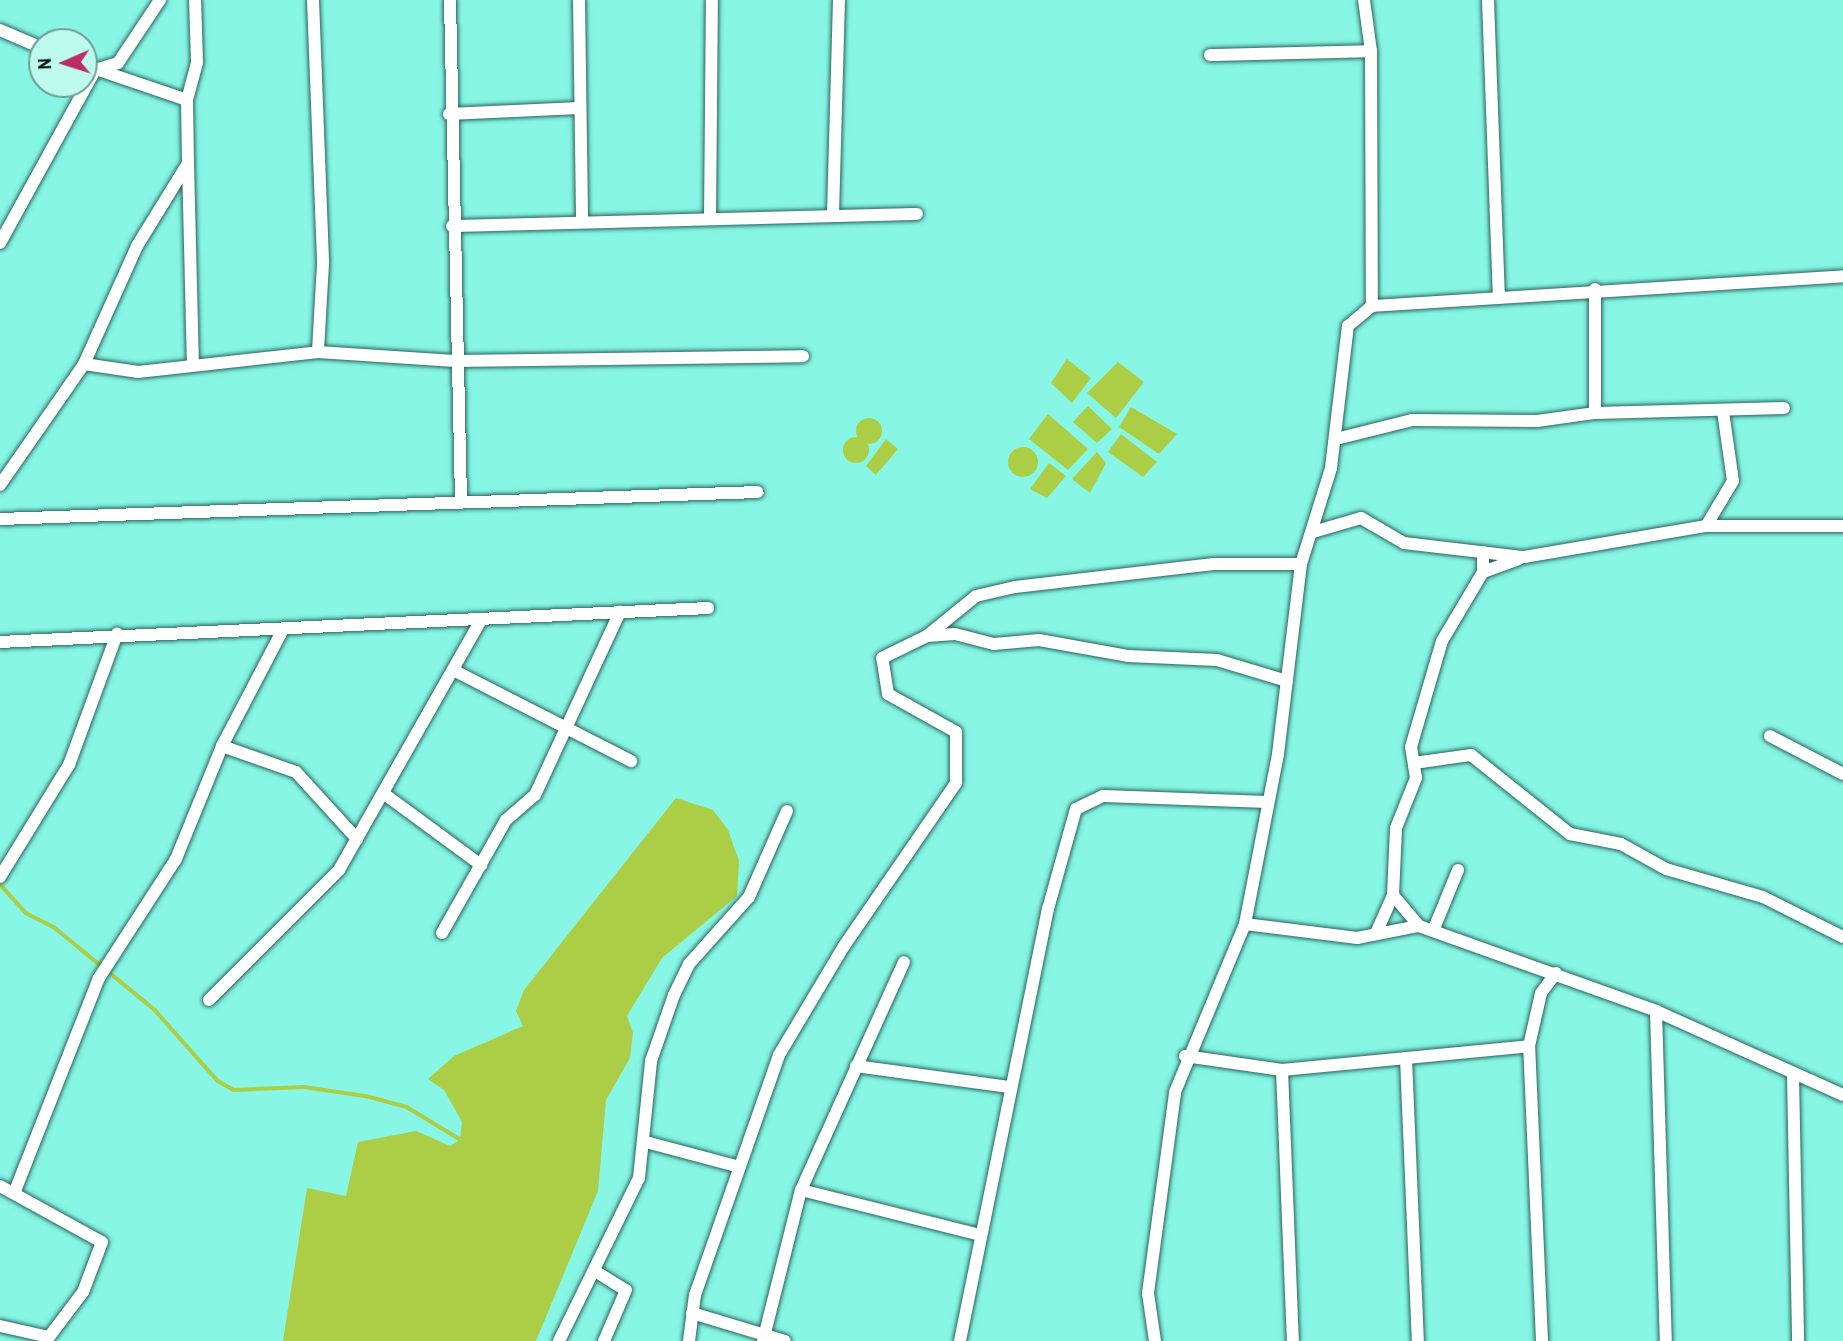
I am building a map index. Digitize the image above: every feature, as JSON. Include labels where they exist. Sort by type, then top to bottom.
[{"type":"street","points":[[110,71],[160,0]]},
{"type":"street","points":[[193,365],[187,100],[197,62],[195,0]]},
{"type":"street","points":[[313,0],[323,264],[318,352]]},
{"type":"street","points":[[450,0],[449,114],[461,502]]},
{"type":"street","points":[[579,0],[582,220]]},
{"type":"street","points":[[710,219],[712,0]]},
{"type":"street","points":[[833,214],[839,0]]},
{"type":"street","points":[[1364,0],[1371,51],[1372,306]]},
{"type":"street","points":[[1488,0],[1499,296]]},
{"type":"street","points":[[0,30],[28,42]]},
{"type":"street","points":[[1209,55],[1371,51]]},
{"type":"street","points":[[98,69],[110,71],[187,100]]},
{"type":"street","points":[[0,243],[75,98]]},
{"type":"street","points":[[449,114],[579,108]]},
{"type":"street","points":[[0,485],[84,363],[136,246],[188,163]]},
{"type":"street","points":[[452,226],[582,220],[917,214]]},
{"type":"street","points":[[1155,1341],[1148,1293],[1185,1056],[1245,924],[1287,681],[1301,564],[1313,532],[1336,439],[1342,346],[1355,316],[1372,306],[1595,289],[1843,276]]},
{"type":"street","points":[[1595,289],[1595,413]]},
{"type":"street","points":[[84,363],[138,372],[318,352],[455,361],[803,356]]},
{"type":"street","points":[[1336,439],[1412,420],[1537,421],[1595,413],[1723,412],[1784,408]]},
{"type":"street","points":[[1706,526],[1733,481],[1723,412]]},
{"type":"street","points":[[0,519],[758,492]]},
{"type":"street","points":[[1313,532],[1361,518],[1405,543],[1524,557]]},
{"type":"street","points":[[1483,572],[1524,557],[1706,526],[1843,526]]},
{"type":"street","points":[[1377,931],[1393,895],[1396,828],[1416,778],[1411,747],[1442,641],[1483,572],[1483,552]]},
{"type":"street","points":[[689,1341],[692,1312],[736,1166],[779,1055],[844,946],[956,783],[956,732],[888,694],[878,666],[882,658],[928,636],[976,596],[1015,587],[1214,564],[1301,564]]},
{"type":"street","points":[[0,642],[117,634],[282,631],[708,608]]},
{"type":"street","points":[[442,933],[506,820],[535,795],[620,612]]},
{"type":"street","points":[[209,1000],[321,893],[357,839],[455,671],[481,620]]},
{"type":"street","points":[[15,1191],[99,978],[176,859],[222,746],[282,631]]},
{"type":"street","points":[[0,877],[69,765],[117,634]]},
{"type":"street","points":[[928,636],[955,634],[994,644],[1039,640],[1128,656],[1217,660],[1287,681]]},
{"type":"street","points":[[455,671],[631,761]]},
{"type":"street","points":[[1770,736],[1843,774]]},
{"type":"street","points":[[222,746],[296,772],[357,839]]},
{"type":"street","points":[[1414,764],[1471,755],[1570,834],[1621,844],[1666,870],[1763,897],[1843,937]]},
{"type":"street","points":[[383,793],[481,865]]},
{"type":"street","points":[[964,1340],[980,1235],[1009,1087],[1076,809],[1103,796],[1268,802]]},
{"type":"street","points":[[559,1341],[639,1178],[646,1142],[652,1061],[674,995],[689,964],[749,897],[787,811]]},
{"type":"street","points":[[1433,931],[1458,870]]},
{"type":"street","points":[[1393,895],[1419,926]]},
{"type":"street","points":[[1245,924],[1331,937],[1419,926],[1657,1011],[1793,1075],[1843,1095]]},
{"type":"street","points":[[763,1338],[801,1190],[904,962]]},
{"type":"street","points":[[1542,1341],[1529,1046],[1542,993],[1556,973]]},
{"type":"street","points":[[1657,1011],[1667,1341]]},
{"type":"street","points":[[1185,1056],[1282,1070],[1529,1046]]},
{"type":"street","points":[[1406,1058],[1418,1341]]},
{"type":"street","points":[[856,1066],[1009,1087]]},
{"type":"street","points":[[1282,1070],[1293,1341]]},
{"type":"street","points":[[1793,1075],[1798,1341]]},
{"type":"street","points":[[646,1142],[736,1166]]},
{"type":"street","points":[[0,1186],[15,1191],[102,1242],[83,1292],[49,1337],[0,1326]]},
{"type":"street","points":[[801,1190],[980,1235]]},
{"type":"street","points":[[595,1271],[626,1290],[604,1341]]},
{"type":"street","points":[[692,1312],[763,1338],[785,1341]]},
{"type":"shaded area","points":[[1067,359],[1091,378],[1072,403],[1051,383]]},
{"type":"shaded area","points":[[1118,362],[1144,382],[1116,418],[1087,393]]},
{"type":"shaded area","points":[[1088,406],[1112,429],[1097,443],[1073,422]]},
{"type":"shaded area","points":[[1131,407],[1177,434],[1159,454],[1119,427]]},
{"type":"shaded area","points":[[1048,414],[1088,449],[1068,470],[1029,439]]},
{"type":"shaded area","points":[[869,418],[878,422],[882,431],[878,440],[869,444],[860,440],[856,431],[860,422]]},
{"type":"shaded area","points":[[1121,434],[1157,462],[1143,477],[1108,452]]},
{"type":"shaded area","points":[[856,437],[865,441],[869,450],[865,459],[856,463],[847,459],[843,450],[847,441]]},
{"type":"shaded area","points":[[886,439],[898,449],[876,475],[866,466]]},
{"type":"shaded area","points":[[1023,447],[1034,451],[1038,462],[1034,473],[1023,477],[1012,473],[1008,462],[1012,451]]},
{"type":"shaded area","points":[[1097,452],[1106,463],[1090,493],[1072,479]]},
{"type":"shaded area","points":[[1049,463],[1066,476],[1047,498],[1030,489]]},
{"type":"shaded area","points":[[676,798],[713,810],[728,830],[739,861],[737,896],[662,958],[627,1016],[633,1033],[630,1058],[606,1100],[598,1191],[536,1341],[283,1341],[307,1188],[346,1196],[358,1142],[416,1131],[450,1146],[460,1140],[462,1122],[444,1090],[428,1079],[454,1056],[523,1026],[516,1011],[524,990]]},
{"type":"waterway","points":[[0,884],[26,913],[54,927],[155,1010],[218,1081],[234,1090],[304,1087],[366,1096],[407,1107],[461,1140]]}]
